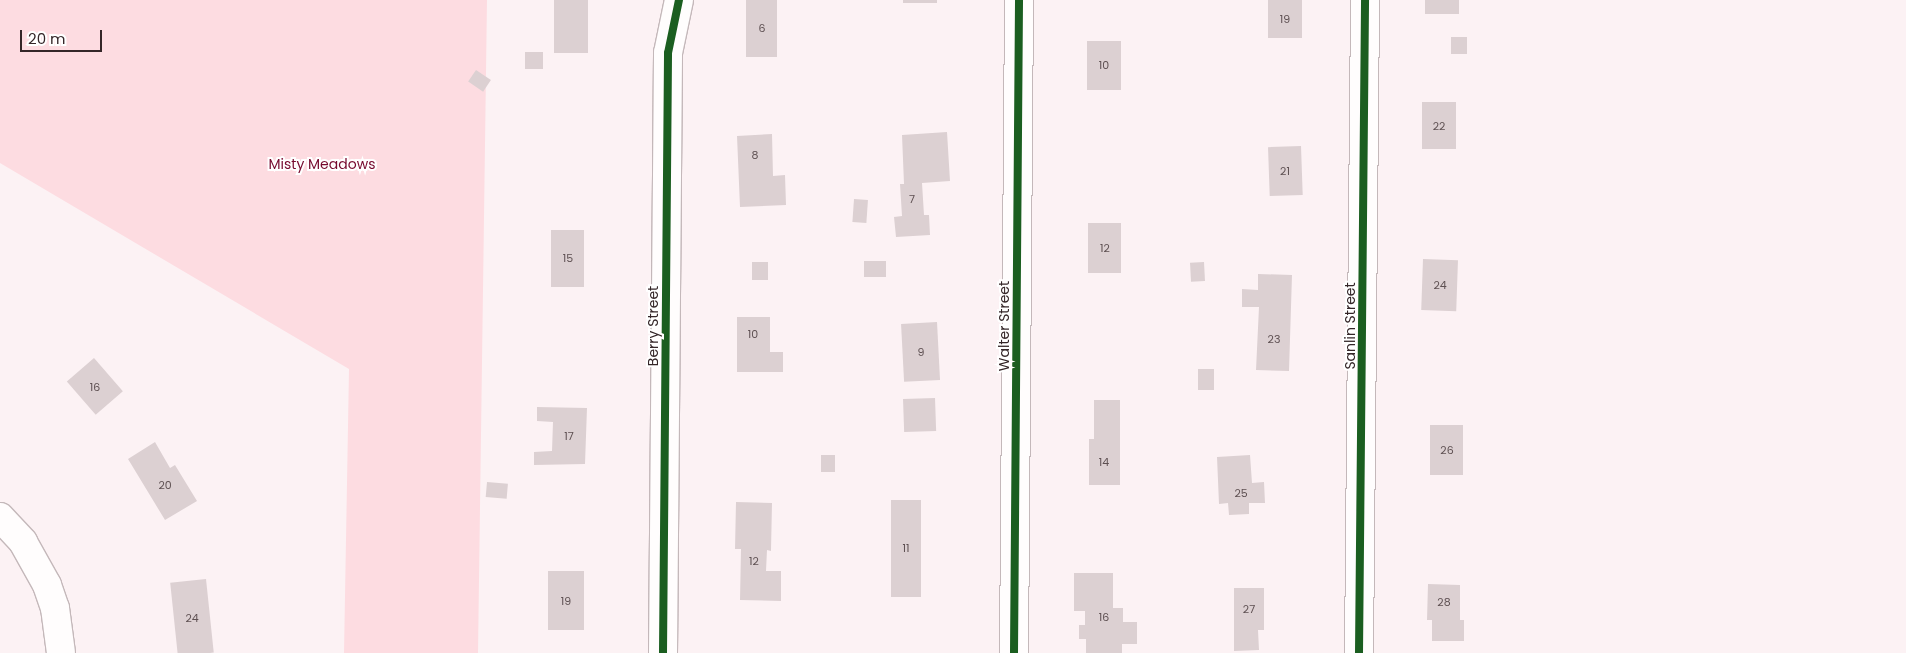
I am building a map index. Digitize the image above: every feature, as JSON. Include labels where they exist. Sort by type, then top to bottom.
[{"type":"street","name":"Berry Street","points":[[663,653],[668,53],[680,0]]},
{"type":"street","name":"Walter Street","points":[[1014,653],[1019,0]]},
{"type":"street","name":"Sanlin Street","points":[[1359,653],[1365,0]]},
{"type":"street","points":[[0,517],[23,542],[47,585],[56,616],[60,653]]},
{"type":"green space","name":"Misty Meadows","points":[[0,0],[487,0],[478,653],[344,653],[349,369],[0,163]]},
{"type":"building","points":[[554,0],[588,0],[588,53],[554,53]]},
{"type":"building","points":[[746,0],[777,0],[777,57],[746,57]]},
{"type":"building","points":[[903,0],[937,0],[937,3],[903,3]]},
{"type":"building","points":[[1268,0],[1302,0],[1302,38],[1268,38]]},
{"type":"building","points":[[1425,0],[1459,0],[1459,14],[1425,14]]},
{"type":"building","points":[[1451,37],[1467,37],[1467,54],[1451,54]]},
{"type":"building","points":[[1087,41],[1121,41],[1121,90],[1087,90]]},
{"type":"building","points":[[525,52],[543,52],[543,69],[525,69]]},
{"type":"building","points":[[476,70],[491,80],[483,92],[468,82]]},
{"type":"building","points":[[1422,102],[1456,102],[1456,149],[1422,149]]},
{"type":"building","points":[[947,132],[950,181],[922,183],[924,215],[929,215],[930,235],[896,237],[894,217],[902,216],[900,184],[904,184],[902,135]]},
{"type":"building","points":[[772,134],[773,176],[785,175],[786,205],[740,207],[737,136]]},
{"type":"building","points":[[1301,146],[1303,195],[1270,196],[1268,147]]},
{"type":"building","points":[[854,199],[868,200],[866,223],[852,222]]},
{"type":"building","points":[[1088,223],[1121,223],[1121,273],[1088,273]]},
{"type":"building","points":[[551,230],[584,230],[584,287],[551,287]]},
{"type":"building","points":[[1423,259],[1458,260],[1456,311],[1421,310]]},
{"type":"building","points":[[864,261],[886,261],[886,277],[864,277]]},
{"type":"building","points":[[752,262],[768,262],[768,280],[752,280]]},
{"type":"building","points":[[1204,262],[1205,281],[1191,282],[1190,263]]},
{"type":"building","points":[[1258,274],[1292,275],[1289,371],[1256,370],[1259,307],[1242,307],[1242,289],[1258,290]]},
{"type":"building","points":[[737,317],[770,317],[770,352],[783,352],[783,372],[737,372]]},
{"type":"building","points":[[937,322],[940,380],[904,382],[901,324]]},
{"type":"building","points":[[94,358],[123,391],[96,415],[67,382]]},
{"type":"building","points":[[1198,369],[1214,369],[1214,390],[1198,390]]},
{"type":"building","points":[[935,398],[936,431],[904,432],[903,399]]},
{"type":"building","points":[[1094,400],[1120,400],[1120,485],[1089,485],[1089,439],[1094,439]]},
{"type":"building","points":[[537,407],[587,408],[585,464],[534,465],[534,452],[552,451],[553,422],[537,421]]},
{"type":"building","points":[[1430,425],[1463,425],[1463,475],[1430,475]]},
{"type":"building","points":[[155,442],[170,468],[175,465],[197,501],[165,520],[128,459]]},
{"type":"building","points":[[821,455],[835,455],[835,472],[821,472]]},
{"type":"building","points":[[1250,455],[1252,483],[1264,482],[1265,503],[1249,503],[1249,514],[1229,515],[1228,503],[1219,504],[1217,457]]},
{"type":"building","points":[[487,482],[508,484],[507,499],[486,497]]},
{"type":"building","points":[[891,500],[921,500],[921,597],[891,597]]},
{"type":"building","points":[[736,502],[772,503],[771,551],[767,550],[766,571],[781,571],[781,601],[740,600],[741,549],[735,549]]},
{"type":"building","points":[[548,571],[584,571],[584,630],[548,630]]},
{"type":"building","points":[[1074,573],[1113,573],[1113,608],[1123,608],[1123,622],[1137,622],[1137,644],[1122,644],[1122,653],[1086,653],[1086,639],[1079,639],[1079,625],[1085,625],[1085,611],[1074,611]]},
{"type":"building","points":[[206,579],[214,653],[178,653],[170,583]]},
{"type":"building","points":[[1428,584],[1460,585],[1460,620],[1464,620],[1464,641],[1432,641],[1432,620],[1427,620]]},
{"type":"building","points":[[1234,588],[1264,588],[1264,630],[1258,630],[1259,650],[1234,651]]},
{"type":"cycle path","points":[[663,653],[668,53],[679,0]]},
{"type":"cycle path","points":[[1014,653],[1019,0]]},
{"type":"cycle path","points":[[1359,653],[1365,0]]}]
